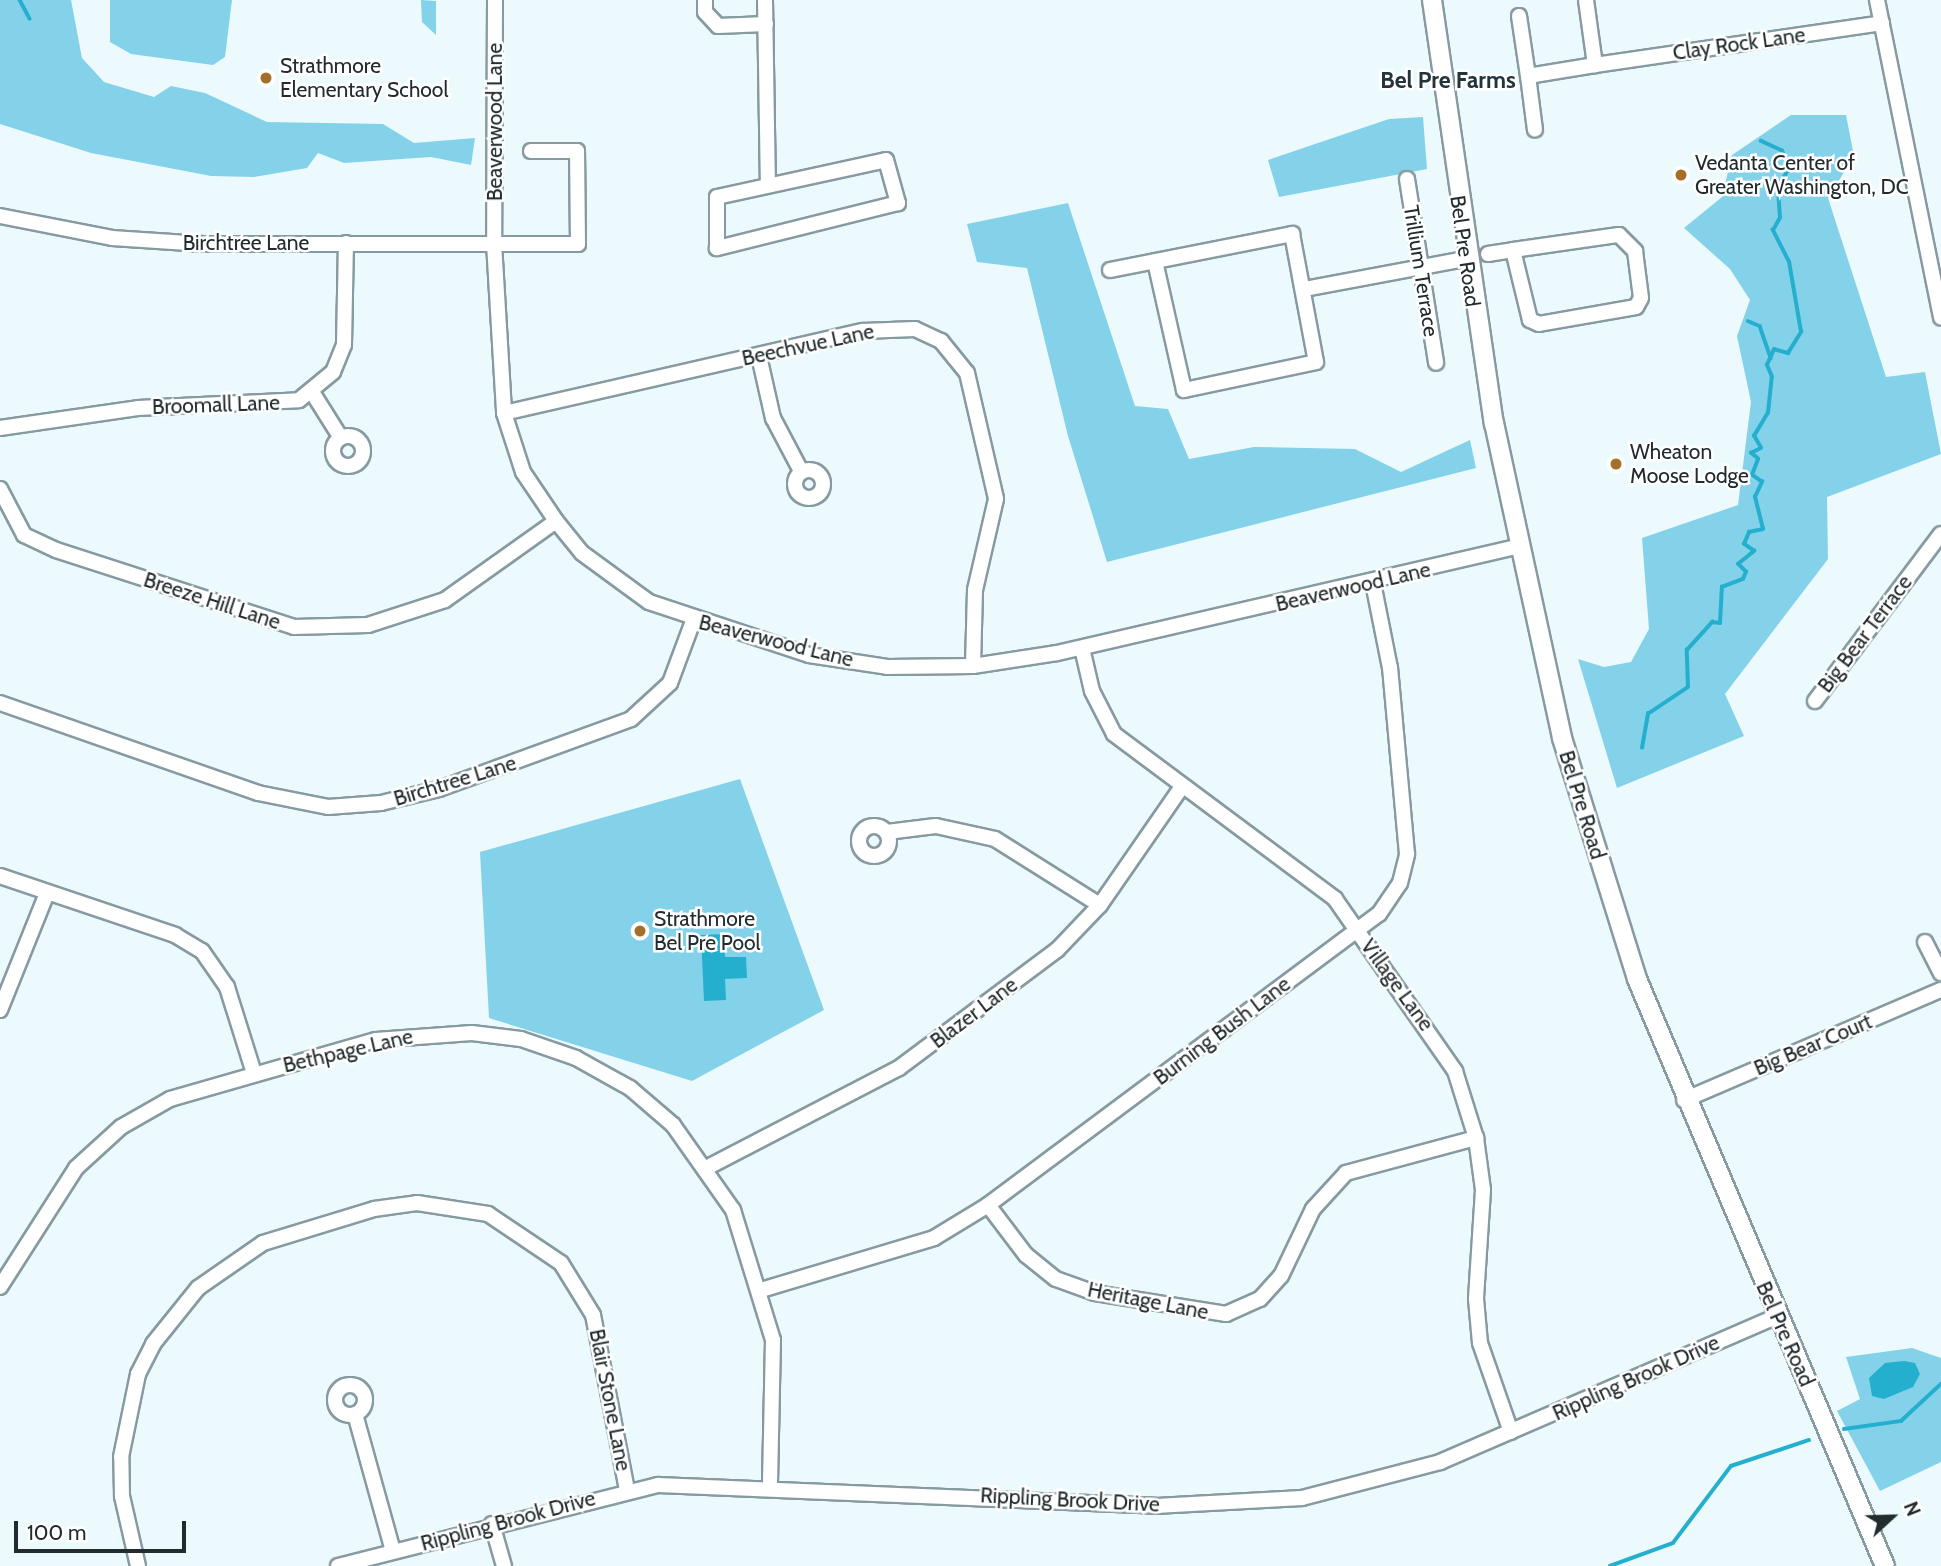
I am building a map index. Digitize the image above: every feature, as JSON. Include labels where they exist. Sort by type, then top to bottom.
[{"type":"main road","name":"Bel Pre Road","points":[[1432,0],[1465,259],[1519,546],[1562,738],[1622,939],[1684,1100],[1885,1566]]},
{"type":"street","name":"Beaverwood Lane","points":[[495,0],[494,243],[503,412],[523,472],[556,521],[619,585],[693,621],[809,654],[887,667],[973,666],[1082,648],[1373,583],[1519,546]]},
{"type":"street","points":[[705,0],[705,12],[718,26],[766,24]]},
{"type":"street","points":[[765,0],[768,183]]},
{"type":"street","points":[[1586,0],[1595,65]]},
{"type":"street","points":[[1877,0],[1941,318]]},
{"type":"street","points":[[1519,16],[1535,131]]},
{"type":"street","name":"Clay Rock Lane","points":[[1528,76],[1882,23]]},
{"type":"street","name":"Beaverwood Lane","points":[[494,243],[578,244],[577,151],[531,151]]},
{"type":"street","points":[[886,160],[901,195],[887,209],[717,248],[718,197],[768,183],[886,160]]},
{"type":"street","name":"Trillium Terrace","points":[[1407,179],[1436,363]]},
{"type":"street","name":"Birchtree Lane","points":[[0,216],[112,238],[494,243]]},
{"type":"street","points":[[1110,270],[1284,231],[1292,234],[1316,362],[1184,390],[1155,261]]},
{"type":"street","points":[[1488,254],[1513,250],[1619,235],[1635,251],[1641,298],[1628,313],[1539,324],[1523,311],[1513,250]]},
{"type":"street","name":"Broomall Lane","points":[[0,428],[138,408],[280,404],[312,392],[332,372],[344,345],[345,243]]},
{"type":"street","points":[[1304,289],[1420,265],[1465,259]]},
{"type":"street","name":"Beechvue Lane","points":[[503,412],[897,327],[928,335],[955,354],[970,385],[996,499],[975,590],[973,666]]},
{"type":"street","points":[[759,356],[773,418],[801,471]]},
{"type":"street","points":[[312,392],[341,438]]},
{"type":"street","name":"Breeze Hill Lane","points":[[0,489],[24,535],[57,550],[294,627],[368,625],[445,600],[556,521]]},
{"type":"street","name":"Big Bear Terrace","points":[[1815,701],[1941,534]]},
{"type":"street","name":"Burning Bush Lane","points":[[761,1290],[933,1238],[988,1205],[1358,930],[1391,900],[1407,854],[1390,668],[1373,583]]},
{"type":"street","name":"Birchtree Lane","points":[[0,704],[258,793],[328,807],[381,803],[447,787],[631,719],[670,683],[693,621]]},
{"type":"street","name":"Village Lane","points":[[1082,648],[1092,691],[1114,734],[1181,788],[1310,874],[1358,930],[1455,1071],[1476,1138],[1483,1191],[1476,1298],[1480,1343],[1511,1432]]},
{"type":"street","name":"Blazer Lane","points":[[708,1167],[899,1068],[1057,950],[1100,905],[1181,788]]},
{"type":"street","points":[[887,832],[936,826],[995,839],[1100,905]]},
{"type":"street","points":[[0,876],[175,935],[202,951],[227,987],[254,1073]]},
{"type":"street","points":[[0,1010],[47,893]]},
{"type":"street","points":[[1925,942],[1941,973]]},
{"type":"street","name":"Big Bear Court","points":[[1684,1100],[1941,990]]},
{"type":"street","name":"Bethpage Lane","points":[[0,1287],[40,1220],[94,1149],[170,1099],[254,1073],[413,1033],[521,1039],[576,1058],[630,1088],[708,1167],[733,1210],[761,1290],[776,1377],[770,1485]]},
{"type":"street","name":"Heritage Lane","points":[[988,1205],[1026,1255],[1056,1279],[1095,1293],[1226,1314],[1260,1299],[1281,1276],[1313,1209],[1346,1172],[1476,1138]]},
{"type":"street","name":"Blair Stone Lane","points":[[138,1566],[122,1496],[121,1457],[138,1374],[153,1344],[198,1288],[263,1243],[374,1209],[417,1203],[488,1214],[561,1264],[593,1315],[627,1490]]},
{"type":"street","name":"Rippling Brook Drive","points":[[338,1566],[627,1490],[770,1485],[1156,1506],[1255,1503],[1361,1485],[1511,1432],[1777,1316]]},
{"type":"street","points":[[355,1414],[393,1551]]},
{"type":"street","points":[[492,1524],[504,1566]]},
{"type":"shaded area","points":[[0,0],[71,0],[82,58],[104,82],[154,97],[171,86],[205,93],[267,122],[383,124],[414,143],[475,138],[471,165],[431,157],[344,163],[318,153],[307,168],[254,177],[211,176],[91,153],[0,124]]},
{"type":"shaded area","points":[[110,0],[232,0],[225,57],[213,65],[131,54],[110,42]]},
{"type":"shaded area","points":[[421,0],[436,1],[436,35],[422,22]]},
{"type":"shaded area","points":[[1791,115],[1846,115],[1854,156],[1828,198],[1886,377],[1925,372],[1941,454],[1827,497],[1828,559],[1725,694],[1744,736],[1617,788],[1578,659],[1604,667],[1631,662],[1649,629],[1642,538],[1738,505],[1751,402],[1737,336],[1750,300],[1730,269],[1684,228],[1722,197],[1732,155]]},
{"type":"shaded area","points":[[1423,117],[1427,169],[1279,197],[1268,160],[1389,119]]},
{"type":"shaded area","points":[[1068,203],[1135,406],[1168,409],[1189,459],[1254,447],[1355,449],[1401,472],[1470,440],[1476,468],[1107,562],[1068,436],[1027,268],[977,262],[967,224]]},
{"type":"shaded area","name":"Strathmore Bel Pre Pool","points":[[740,779],[824,1010],[692,1081],[489,1018],[480,852]]},
{"type":"shaded area","points":[[724,934],[725,957],[746,957],[747,978],[725,979],[726,1000],[704,1001],[701,935]]},
{"type":"shaded area","points":[[1912,1348],[1941,1358],[1941,1462],[1880,1491],[1837,1411],[1860,1399],[1846,1357]]},
{"type":"shaded area","points":[[1885,1363],[1915,1363],[1920,1374],[1913,1387],[1884,1399],[1872,1396],[1869,1378]]},
{"type":"waterway","points":[[20,0],[30,19]]},
{"type":"waterway","points":[[1642,748],[1648,714],[1688,687],[1687,650],[1712,622],[1720,623],[1722,587],[1743,579],[1746,572],[1738,564],[1754,551],[1744,544],[1749,532],[1763,529],[1755,497],[1762,482],[1752,475],[1758,459],[1751,453],[1761,448],[1754,436],[1768,413],[1772,377],[1767,365],[1774,349],[1788,353],[1801,332],[1789,262],[1773,230],[1780,218],[1778,188],[1789,168],[1782,151],[1761,141]]},
{"type":"waterway","points":[[1748,321],[1760,326],[1771,358]]},
{"type":"waterway","points":[[1844,1429],[1901,1421],[1941,1384]]},
{"type":"waterway","points":[[1610,1566],[1673,1543],[1731,1466],[1809,1440]]},
{"type":"place","name":"Strathmore Elementary School","points":[[266,78]]},
{"type":"place","name":"Vedanta Center of Greater Washington, DC","points":[[1681,175]]},
{"type":"place","name":"Wheaton Moose Lodge","points":[[1616,464]]},
{"type":"place","name":"Strathmore Bel Pre Pool","points":[[640,931]]},
{"type":"district","name":"Bel Pre Farms","points":[[1448,80]]}]
